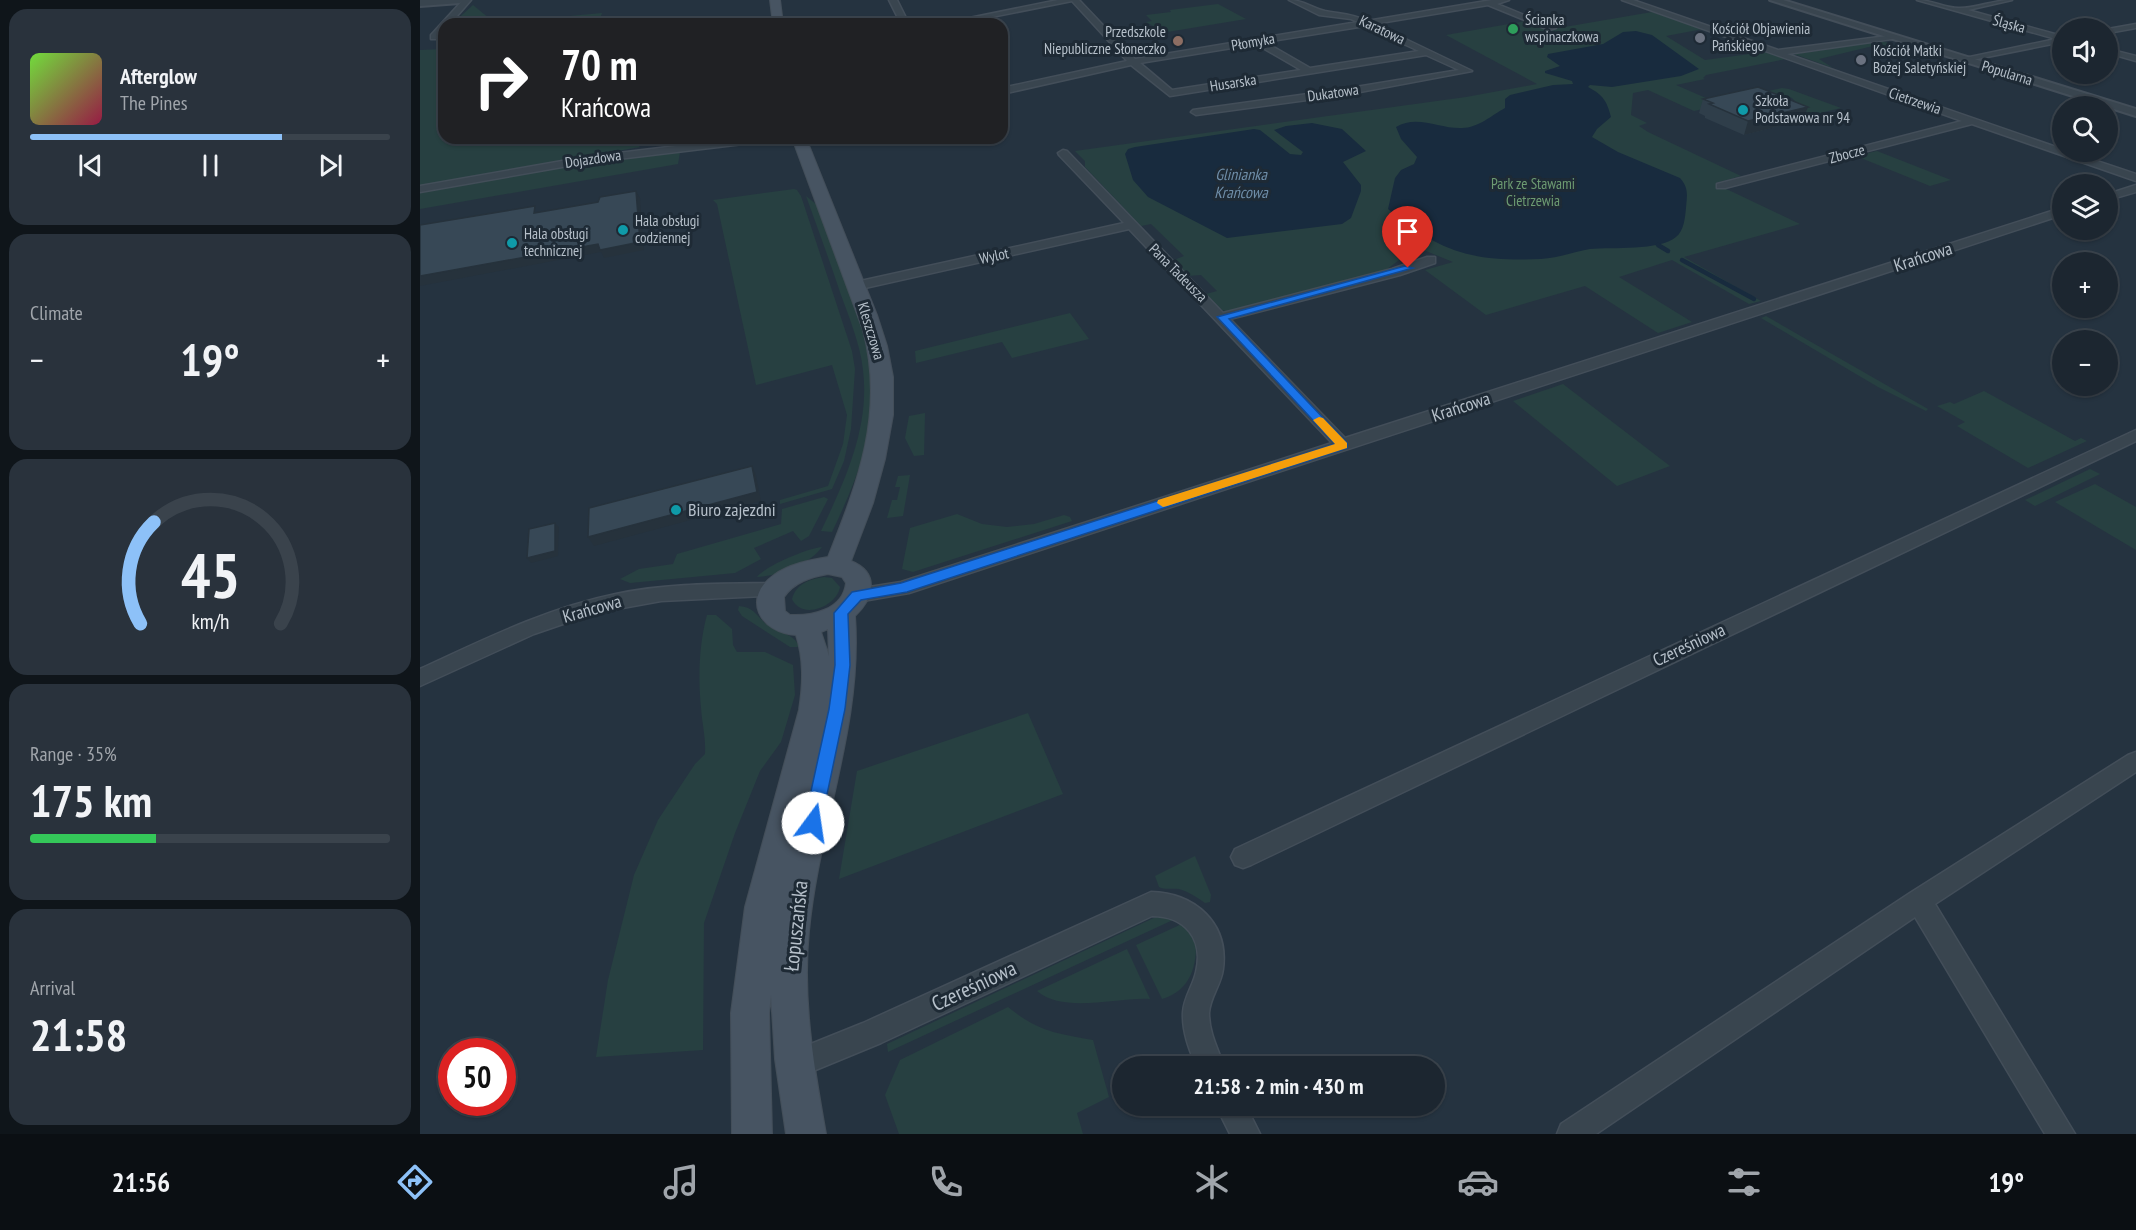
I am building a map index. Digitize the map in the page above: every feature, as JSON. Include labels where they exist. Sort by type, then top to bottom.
[{"type":"main road","points":[[775,0],[777,18]]},
{"type":"main road","name":"Kleszczowa","points":[[801,144],[856,286],[880,356],[883,408],[873,460],[837,565]]},
{"type":"main road","points":[[837,565],[856,576],[859,582],[849,604],[824,621],[805,625],[788,624],[772,614],[770,602],[776,590],[798,572],[817,566],[837,565]]},
{"type":"main road","name":"Łopuszańska","points":[[806,1134],[796,1064],[790,990],[791,932],[803,861],[837,709],[849,604]]},
{"type":"main road","name":"Łopuszańska","points":[[752,1134],[750,1012],[762,907],[770,867],[814,710],[817,660],[805,625]]},
{"type":"street","points":[[420,3],[460,0]]},
{"type":"street","points":[[451,18],[467,0]]},
{"type":"street","points":[[893,0],[901,18]]},
{"type":"street","points":[[975,18],[1069,0]]},
{"type":"street","name":"Husarska","points":[[1075,0],[1133,62],[1170,93],[1427,51]]},
{"type":"street","name":"Karatowa","points":[[1293,0],[1322,13],[1348,16],[1366,23],[1468,71]]},
{"type":"street","name":"Płomyka","points":[[1008,90],[1133,62],[1485,1],[1505,0]]},
{"type":"street","name":"Cietrzewia","points":[[1626,0],[2136,178]]},
{"type":"street","points":[[1779,1],[1800,0]]},
{"type":"street","name":"Śląska","points":[[1921,0],[2052,36]]},
{"type":"street","points":[[1959,10],[2008,0]]},
{"type":"street","points":[[1485,1],[1552,27]]},
{"type":"street","name":"Popularna","points":[[1779,1],[2136,112]]},
{"type":"street","points":[[1304,5],[1321,2]]},
{"type":"street","points":[[2118,29],[2136,26]]},
{"type":"street","points":[[434,37],[438,33]]},
{"type":"street","points":[[1777,52],[1892,37]]},
{"type":"street","points":[[1965,60],[2052,41]]},
{"type":"street","points":[[1258,42],[1344,92]]},
{"type":"street","points":[[2118,54],[2136,59]]},
{"type":"street","name":"Dukatowa","points":[[1196,112],[1344,92],[1468,71]]},
{"type":"street","name":"Zbocze","points":[[1721,186],[1972,121]]},
{"type":"street","name":"Dojazdowa","points":[[420,189],[585,160],[718,144]]},
{"type":"street","name":"Pana Tadeusza","points":[[1063,153],[1343,445]]},
{"type":"street","points":[[2118,194],[2136,188]]},
{"type":"street","name":"Krańcowa","points":[[849,604],[2052,215]]},
{"type":"street","name":"Wylot","points":[[856,286],[1131,225]]},
{"type":"street","points":[[1222,317],[1396,272],[1431,260]]},
{"type":"street","name":"Czereśniowa","points":[[1243,857],[2136,435]]},
{"type":"street","name":"Krańcowa","points":[[420,678],[519,634],[593,606],[654,594],[776,590]]},
{"type":"street","points":[[1571,1134],[2136,761]]},
{"type":"street","name":"Czereśniowa","points":[[796,1064],[893,1024],[1151,904],[1166,902],[1187,911],[1201,925],[1209,942],[1210,969],[1196,1012],[1199,1038],[1206,1056]]},
{"type":"street","points":[[1920,902],[2061,1134]]},
{"type":"street","points":[[1236,1116],[1246,1134]]},
{"type":"green space","points":[[1218,4],[1246,19],[1119,40],[1117,37],[1160,30],[1146,22],[1152,21],[1146,15]]},
{"type":"green space","points":[[473,5],[489,18],[459,18]]},
{"type":"green space","name":"Park ze Stawami Cietrzewia","points":[[1652,12],[1703,29],[1666,36],[1705,60],[1765,52],[1786,59],[1706,75],[1703,78],[1705,79],[1676,85],[1722,105],[1694,111],[1648,90],[1633,93],[1631,115],[1647,123],[1639,126],[1648,132],[1741,176],[1716,183],[1718,185],[1800,224],[1684,257],[1761,301],[1749,304],[1672,260],[1619,277],[1692,322],[1658,333],[1585,286],[1486,315],[1425,270],[1453,262],[1426,251],[1403,257],[1386,270],[1228,312],[1222,310],[1206,294],[1217,291],[1201,275],[1187,276],[1174,260],[1184,256],[1151,224],[1141,226],[1085,167],[1085,161],[1075,151],[1466,97],[1537,84],[1446,35],[1526,21],[1547,30]]},
{"type":"green space","points":[[602,13],[600,18],[548,18]]},
{"type":"green space","points":[[1882,41],[1904,48],[1873,46],[1819,59],[1833,68],[1794,54]]},
{"type":"green space","points":[[438,49],[438,144],[637,144],[640,147],[420,186],[420,50]]},
{"type":"green space","points":[[1782,88],[1841,108],[1812,115],[1795,108],[1797,103],[1792,98],[1764,92]]},
{"type":"green space","points":[[1877,151],[1951,180],[1930,186],[1856,156]]},
{"type":"green space","points":[[680,152],[678,164],[420,209],[420,192],[583,163]]},
{"type":"green space","points":[[794,189],[801,196],[852,351],[855,369],[851,429],[844,461],[832,489],[780,504],[780,500],[828,486],[843,444],[847,415],[832,365],[756,385],[717,204],[713,200]]},
{"type":"green space","points":[[806,196],[817,205],[851,297],[866,345],[873,392],[866,446],[854,482],[832,532],[821,531],[854,453],[863,412],[863,370],[854,332]]},
{"type":"green space","points":[[1070,313],[1089,339],[1012,358],[1002,342],[916,363],[915,351]]},
{"type":"green space","points":[[1766,316],[1928,409],[1926,411],[1878,387],[1761,318]]},
{"type":"green space","points":[[1563,384],[1670,466],[1617,486],[1513,401]]},
{"type":"green space","points":[[1984,391],[2075,441],[2081,438],[2087,441],[2028,468],[1957,426],[1965,422],[1937,406],[1950,402],[1954,404]]},
{"type":"green space","points":[[925,413],[924,455],[914,456],[905,438],[909,416]]},
{"type":"green space","points":[[2090,469],[2100,474],[2035,506],[2025,500]]},
{"type":"green space","points":[[910,475],[903,516],[887,518],[892,500],[897,500],[900,487],[895,487],[898,476]]},
{"type":"green space","points":[[2095,484],[2136,507],[2136,550],[2055,502]]},
{"type":"green space","points":[[824,497],[828,499],[809,536],[801,541],[793,531],[754,548],[761,559],[735,573],[630,583],[620,579],[639,569],[673,564],[677,554],[781,524],[782,509]]},
{"type":"green space","points":[[957,514],[982,524],[1007,527],[1034,524],[1064,515],[1070,517],[1072,521],[913,572],[902,569],[910,528]]},
{"type":"green space","points":[[822,547],[801,564],[774,574],[757,577],[787,558]]},
{"type":"green space","points":[[832,578],[840,587],[833,600],[811,610],[797,606],[792,599],[800,586],[813,579]]},
{"type":"green space","points":[[739,606],[752,611],[769,626],[794,639],[800,647],[790,647],[742,616],[738,610]]},
{"type":"green space","points":[[707,615],[716,615],[732,629],[733,645],[737,652],[765,652],[793,665],[795,695],[781,742],[760,771],[735,833],[704,923],[703,1050],[596,1057],[608,980],[634,875],[658,820],[695,764],[705,754],[699,673],[702,637]]},
{"type":"green space","points":[[1028,713],[1063,794],[839,879],[857,771]]},
{"type":"green space","points":[[1195,856],[1211,895],[1210,902],[1205,903],[1179,889],[1159,887],[1155,876]]},
{"type":"green space","points":[[1160,915],[1175,919],[888,1052],[887,1044]]},
{"type":"green space","points":[[1184,923],[1196,939],[1193,967],[1190,976],[1180,990],[1162,999],[1136,945]]},
{"type":"green space","points":[[1127,949],[1150,999],[1091,1003],[1061,1002],[1037,991]]},
{"type":"green space","points":[[1008,1007],[1038,1027],[1093,1040],[1109,1097],[1077,1113],[1083,1134],[899,1134],[885,1095],[900,1060]]},
{"type":"water","points":[[1636,31],[1652,35],[1699,69],[1681,76],[1612,87],[1590,85],[1588,87],[1604,99],[1611,117],[1597,129],[1592,137],[1618,152],[1680,178],[1686,188],[1687,199],[1684,224],[1676,237],[1659,244],[1635,248],[1590,249],[1541,259],[1497,259],[1460,252],[1438,243],[1406,224],[1388,209],[1395,178],[1401,170],[1414,164],[1417,157],[1401,139],[1396,127],[1412,122],[1454,128],[1474,126],[1505,108],[1505,99],[1510,95],[1553,85],[1573,84],[1572,81],[1545,73],[1545,71],[1560,66],[1547,57],[1548,54],[1603,44],[1623,32]]},
{"type":"water","name":"Glinianka Krańcowa","points":[[1312,123],[1342,129],[1366,151],[1343,162],[1361,185],[1361,191],[1351,218],[1342,224],[1227,238],[1148,197],[1133,180],[1125,154],[1128,149],[1135,147],[1254,129],[1260,130],[1290,154],[1301,155],[1303,152],[1274,130]]},
{"type":"building","points":[[1758,87],[1808,107],[1748,121],[1709,104],[1713,103],[1703,99]]},
{"type":"building","name":"Hala obsługi technicznej","points":[[636,191],[640,242],[600,250],[598,244],[420,276],[420,225],[535,206],[534,213],[598,202],[600,197]]},
{"type":"building","points":[[752,466],[757,492],[588,537],[589,508]]},
{"type":"building","points":[[555,523],[555,551],[527,558],[529,529]]},
{"type":"waterway","points":[[1658,245],[1668,251]]},
{"type":"waterway","points":[[1682,260],[1754,299]]},
{"type":"slow traffic","points":[[1163,503],[1343,445],[1319,420]]},
{"type":"place","name":"Ścianka wspinaczkowa","points":[[1513,29]]},
{"type":"place","name":"Kościół Objawienia Pańskiego","points":[[1700,38]]},
{"type":"place","name":"Przedszkole Niepubliczne Słoneczko","points":[[1178,41]]},
{"type":"place","name":"Kościół Matki Bożej Saletyńskiej","points":[[1861,60]]},
{"type":"place","name":"Szkoła Podstawowa nr 94","points":[[1743,110]]},
{"type":"place","name":"Hala obsługi codziennej","points":[[623,230]]},
{"type":"place","name":"Hala obsługi technicznej","points":[[512,243]]},
{"type":"place","name":"Biuro zajezdni","points":[[676,510]]},
{"type":"route","points":[[813,823],[837,709],[843,665],[841,613],[857,595],[902,588],[1343,445],[1222,317],[1408,268]]}]
